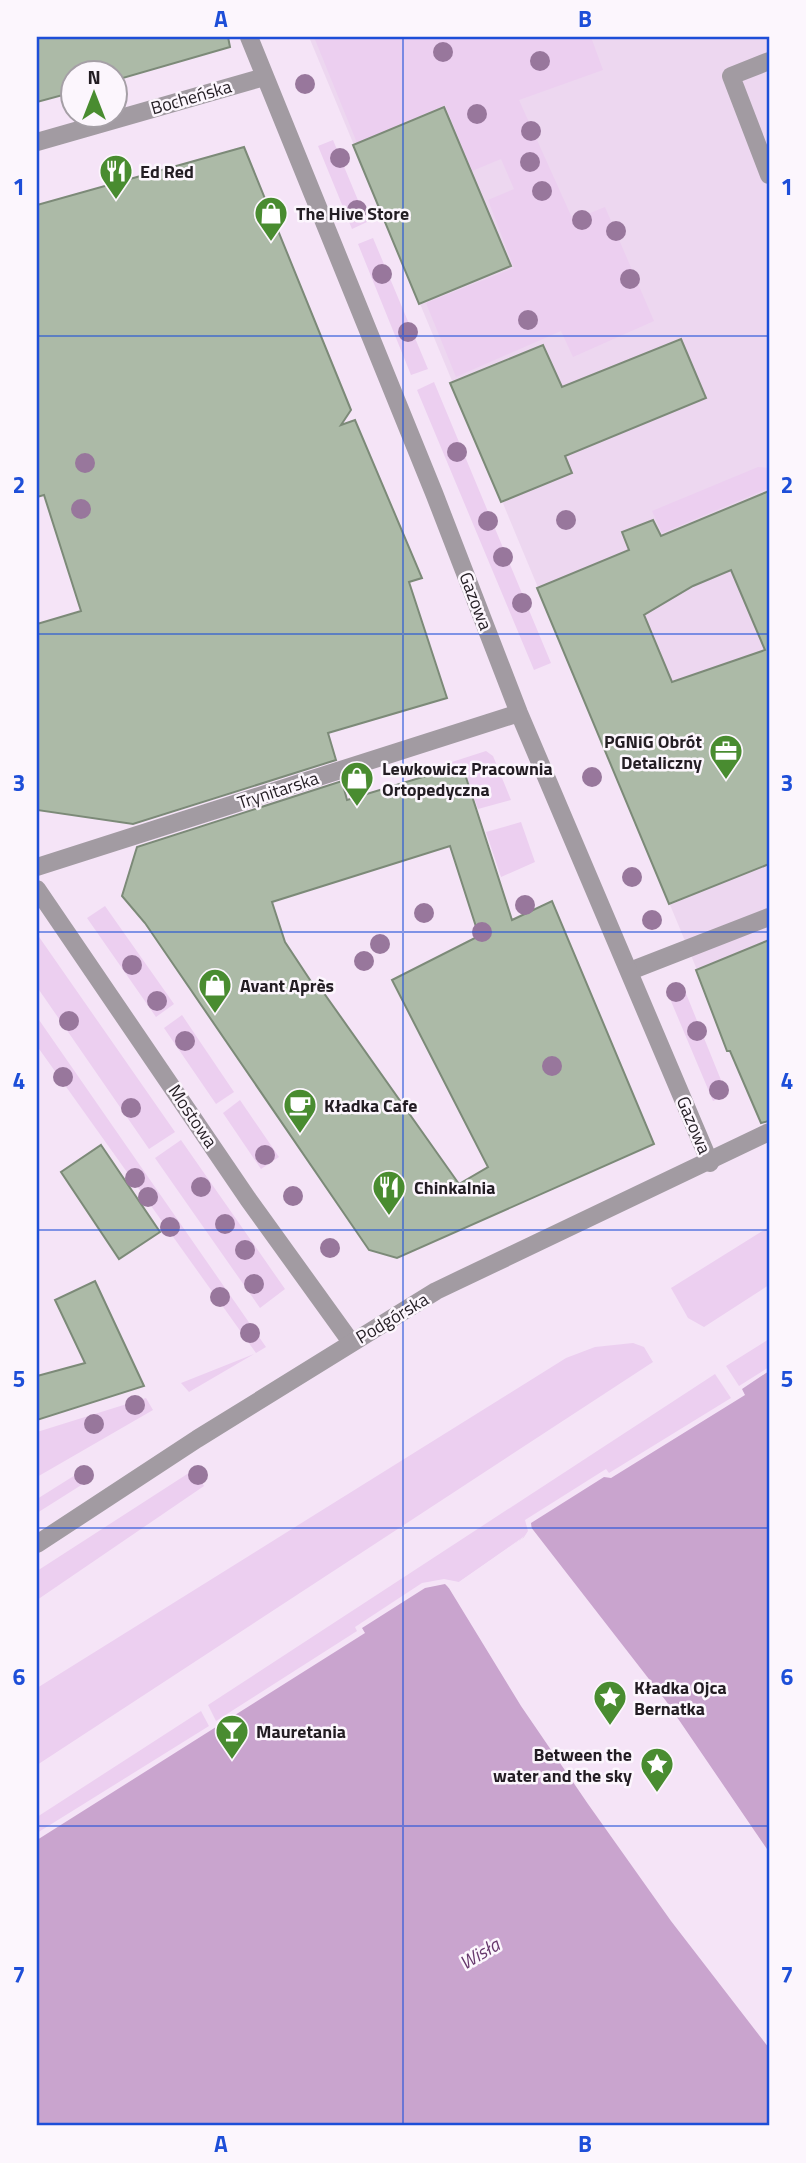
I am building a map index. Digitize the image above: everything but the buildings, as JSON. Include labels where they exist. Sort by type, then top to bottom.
[{"type":"street","name":"Gazowa","points":[[249,37],[434,494],[519,713],[710,1163]]},
{"type":"street","points":[[769,61],[731,76],[769,174]]},
{"type":"street","name":"Bocheńska","points":[[37,142],[264,77]]},
{"type":"street","name":"Trynitarska","points":[[37,867],[519,713]]},
{"type":"street","name":"Mostowa","points":[[37,889],[248,1199],[351,1342]]},
{"type":"street","points":[[630,971],[769,917]]},
{"type":"street","name":"Podgórska","points":[[37,1544],[351,1342],[436,1291],[710,1163],[769,1132]]},
{"type":"shaded area","points":[[309,37],[769,37],[769,1094],[752,1102]]},
{"type":"shaded area","points":[[314,37],[591,37],[603,70],[519,100],[573,220],[605,207],[654,321],[573,357],[561,331],[456,377],[426,303],[514,268],[488,200],[514,189],[501,159],[472,171],[445,105],[357,143]]},
{"type":"shaded area","points":[[333,140],[367,222],[352,229],[318,146]]},
{"type":"shaded area","points":[[373,238],[428,369],[411,375],[358,244]]},
{"type":"shaded area","points":[[434,382],[551,663],[534,670],[417,390]]},
{"type":"shaded area","points":[[758,467],[769,468],[769,488],[662,533],[652,511]]},
{"type":"shaded area","points":[[486,751],[493,756],[511,800],[478,809],[462,764],[428,774],[427,770]]},
{"type":"shaded area","points":[[521,822],[535,862],[501,877],[486,832]]},
{"type":"shaded area","points":[[105,906],[174,1004],[156,1017],[87,918]]},
{"type":"shaded area","points":[[37,934],[175,1132],[149,1149],[37,987]]},
{"type":"shaded area","points":[[683,986],[727,1095],[713,1101],[668,994]]},
{"type":"shaded area","points":[[182,1015],[234,1092],[216,1104],[164,1028]]},
{"type":"shaded area","points":[[37,1017],[266,1347],[256,1353],[37,1046]]},
{"type":"shaded area","points":[[240,1100],[279,1157],[261,1169],[223,1113]]},
{"type":"shaded area","points":[[181,1140],[285,1289],[260,1308],[155,1158]]},
{"type":"shaded area","points":[[769,1227],[769,1285],[704,1327],[688,1318],[671,1288]]},
{"type":"shaded area","points":[[769,1339],[769,1367],[739,1386],[726,1366]]},
{"type":"shaded area","points":[[633,1343],[644,1347],[653,1362],[37,1765],[37,1688],[566,1358],[595,1347]]},
{"type":"shaded area","points":[[254,1354],[189,1392],[181,1383]]},
{"type":"shaded area","points":[[715,1374],[731,1398],[609,1473],[606,1469],[525,1520],[528,1531],[526,1535],[459,1582],[444,1579],[422,1583],[355,1627],[357,1631],[216,1721],[208,1705]]},
{"type":"shaded area","points":[[146,1398],[153,1410],[37,1477],[37,1432]]},
{"type":"shaded area","points":[[88,1467],[94,1477],[37,1513],[37,1499]]},
{"type":"shaded area","points":[[195,1469],[204,1486],[37,1600],[37,1571]]},
{"type":"shaded area","points":[[201,1711],[209,1726],[37,1833],[37,1817]]},
{"type":"water","name":"Wisła","points":[[769,1371],[769,2126],[37,2126],[37,1840],[365,1633],[362,1628],[425,1588],[445,1584],[449,1588],[461,1585],[532,1531],[531,1523],[604,1477],[611,1478],[745,1395],[742,1389]]},
{"type":"pier","name":"Kładka Ojca Bernatka","points":[[527,1522],[666,1701],[769,1852],[769,2048],[671,1921],[588,1804],[521,1706],[444,1580],[450,1584],[459,1582],[524,1537],[529,1530]]},
{"type":"place","name":"Ed Red","points":[[116,201]]},
{"type":"place","name":"The Hive Store","points":[[271,243]]},
{"type":"place","name":"PGNiG Obrót Detaliczny","points":[[726,781]]},
{"type":"place","name":"Lewkowicz Pracownia Ortopedyczna","points":[[357,808]]},
{"type":"place","name":"Avant Après","points":[[215,1015]]},
{"type":"place","name":"Kładka Cafe","points":[[300,1135]]},
{"type":"place","name":"Chinkalnia","points":[[389,1217]]},
{"type":"place","name":"Kładka Ojca Bernatka","points":[[610,1727]]},
{"type":"place","name":"Mauretania","points":[[232,1761]]},
{"type":"place","name":"Between the water and the sky","points":[[657,1794]]}]
